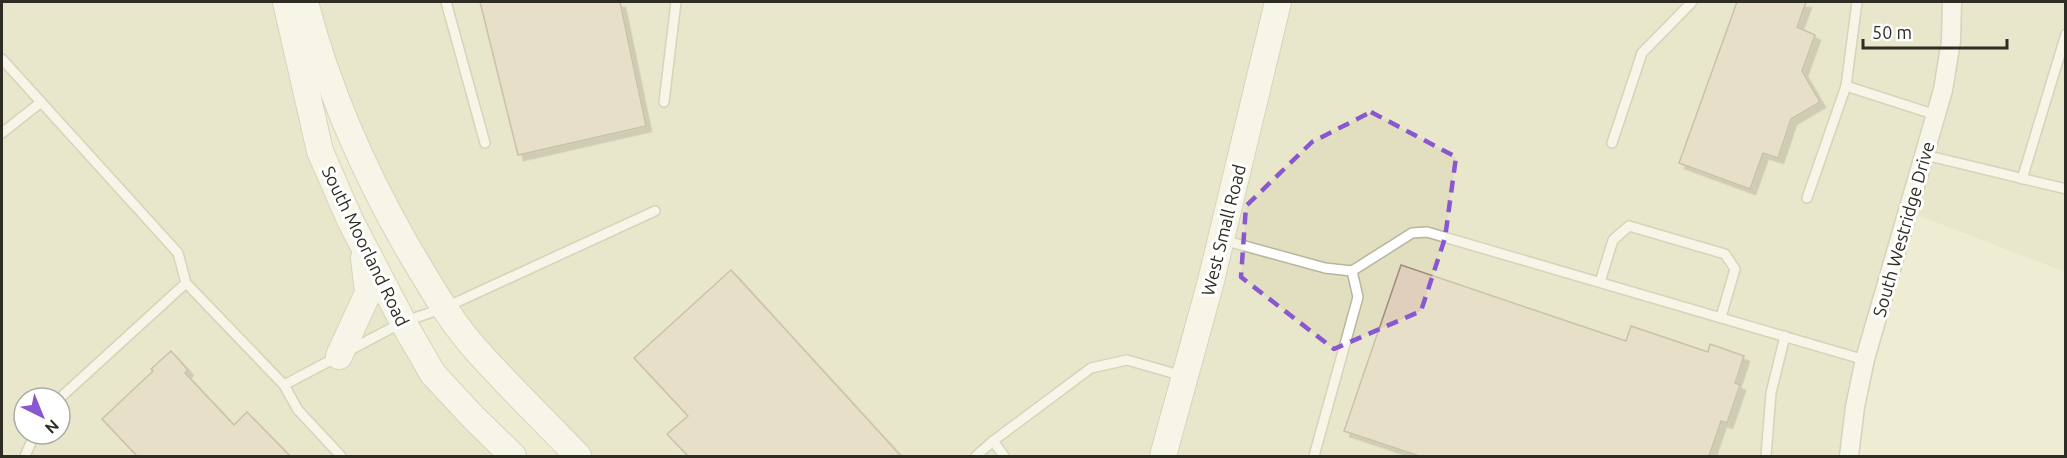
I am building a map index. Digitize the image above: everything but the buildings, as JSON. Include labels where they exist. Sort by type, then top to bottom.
[{"type":"main road","name":"South Moorland Road","points":[[286,2],[320,151],[350,220],[433,374],[513,456]]},
{"type":"main road","name":"South Moorland Road","points":[[305,2],[326,75],[358,155],[383,206],[444,308],[472,344],[578,456]]},
{"type":"main road","name":"West Small Road","points":[[1163,456],[1221,240],[1278,2]]},
{"type":"main road","points":[[339,356],[368,293],[361,240]]},
{"type":"street","name":"South Westridge Drive","points":[[1849,456],[1855,407],[1865,360],[1943,90],[1951,41],[1952,2]]},
{"type":"lane","points":[[446,2],[485,143]]},
{"type":"lane","points":[[664,102],[676,2]]},
{"type":"lane","points":[[1612,143],[1642,53],[1692,2]]},
{"type":"lane","points":[[1807,198],[1846,86],[1857,2]]},
{"type":"lane","points":[[2022,179],[2066,34]]},
{"type":"lane","points":[[2,59],[40,104],[178,253],[186,283],[284,385],[298,410],[341,456]]},
{"type":"lane","points":[[1846,86],[1936,115]]},
{"type":"lane","points":[[2,133],[40,104]]},
{"type":"lane","points":[[1925,155],[2066,189]]},
{"type":"lane","points":[[284,385],[403,322],[444,308],[655,212]]},
{"type":"lane","points":[[1600,282],[1613,240],[1629,226],[1725,254],[1735,269],[1720,317]]},
{"type":"lane","points":[[1221,240],[1325,268],[1352,271],[1412,233],[1427,232],[1865,360]]},
{"type":"lane","points":[[1314,456],[1358,297],[1352,271]]},
{"type":"lane","points":[[72,387],[186,283]]},
{"type":"lane","points":[[1766,456],[1772,393],[1785,336]]},
{"type":"lane","points":[[976,456],[1091,368],[1127,360],[1185,376]]},
{"type":"lane","points":[[993,441],[1004,456]]},
{"type":"highlighted area","points":[[1371,112],[1456,157],[1445,238],[1421,311],[1334,349],[1241,277],[1246,206],[1312,142]]},
{"type":"shaded area","points":[[2,2],[286,2],[320,151],[403,322],[513,456],[2,456]]},
{"type":"shaded area","points":[[305,2],[2065,2],[2065,272],[1909,212],[1849,456],[578,456],[418,266]]}]
